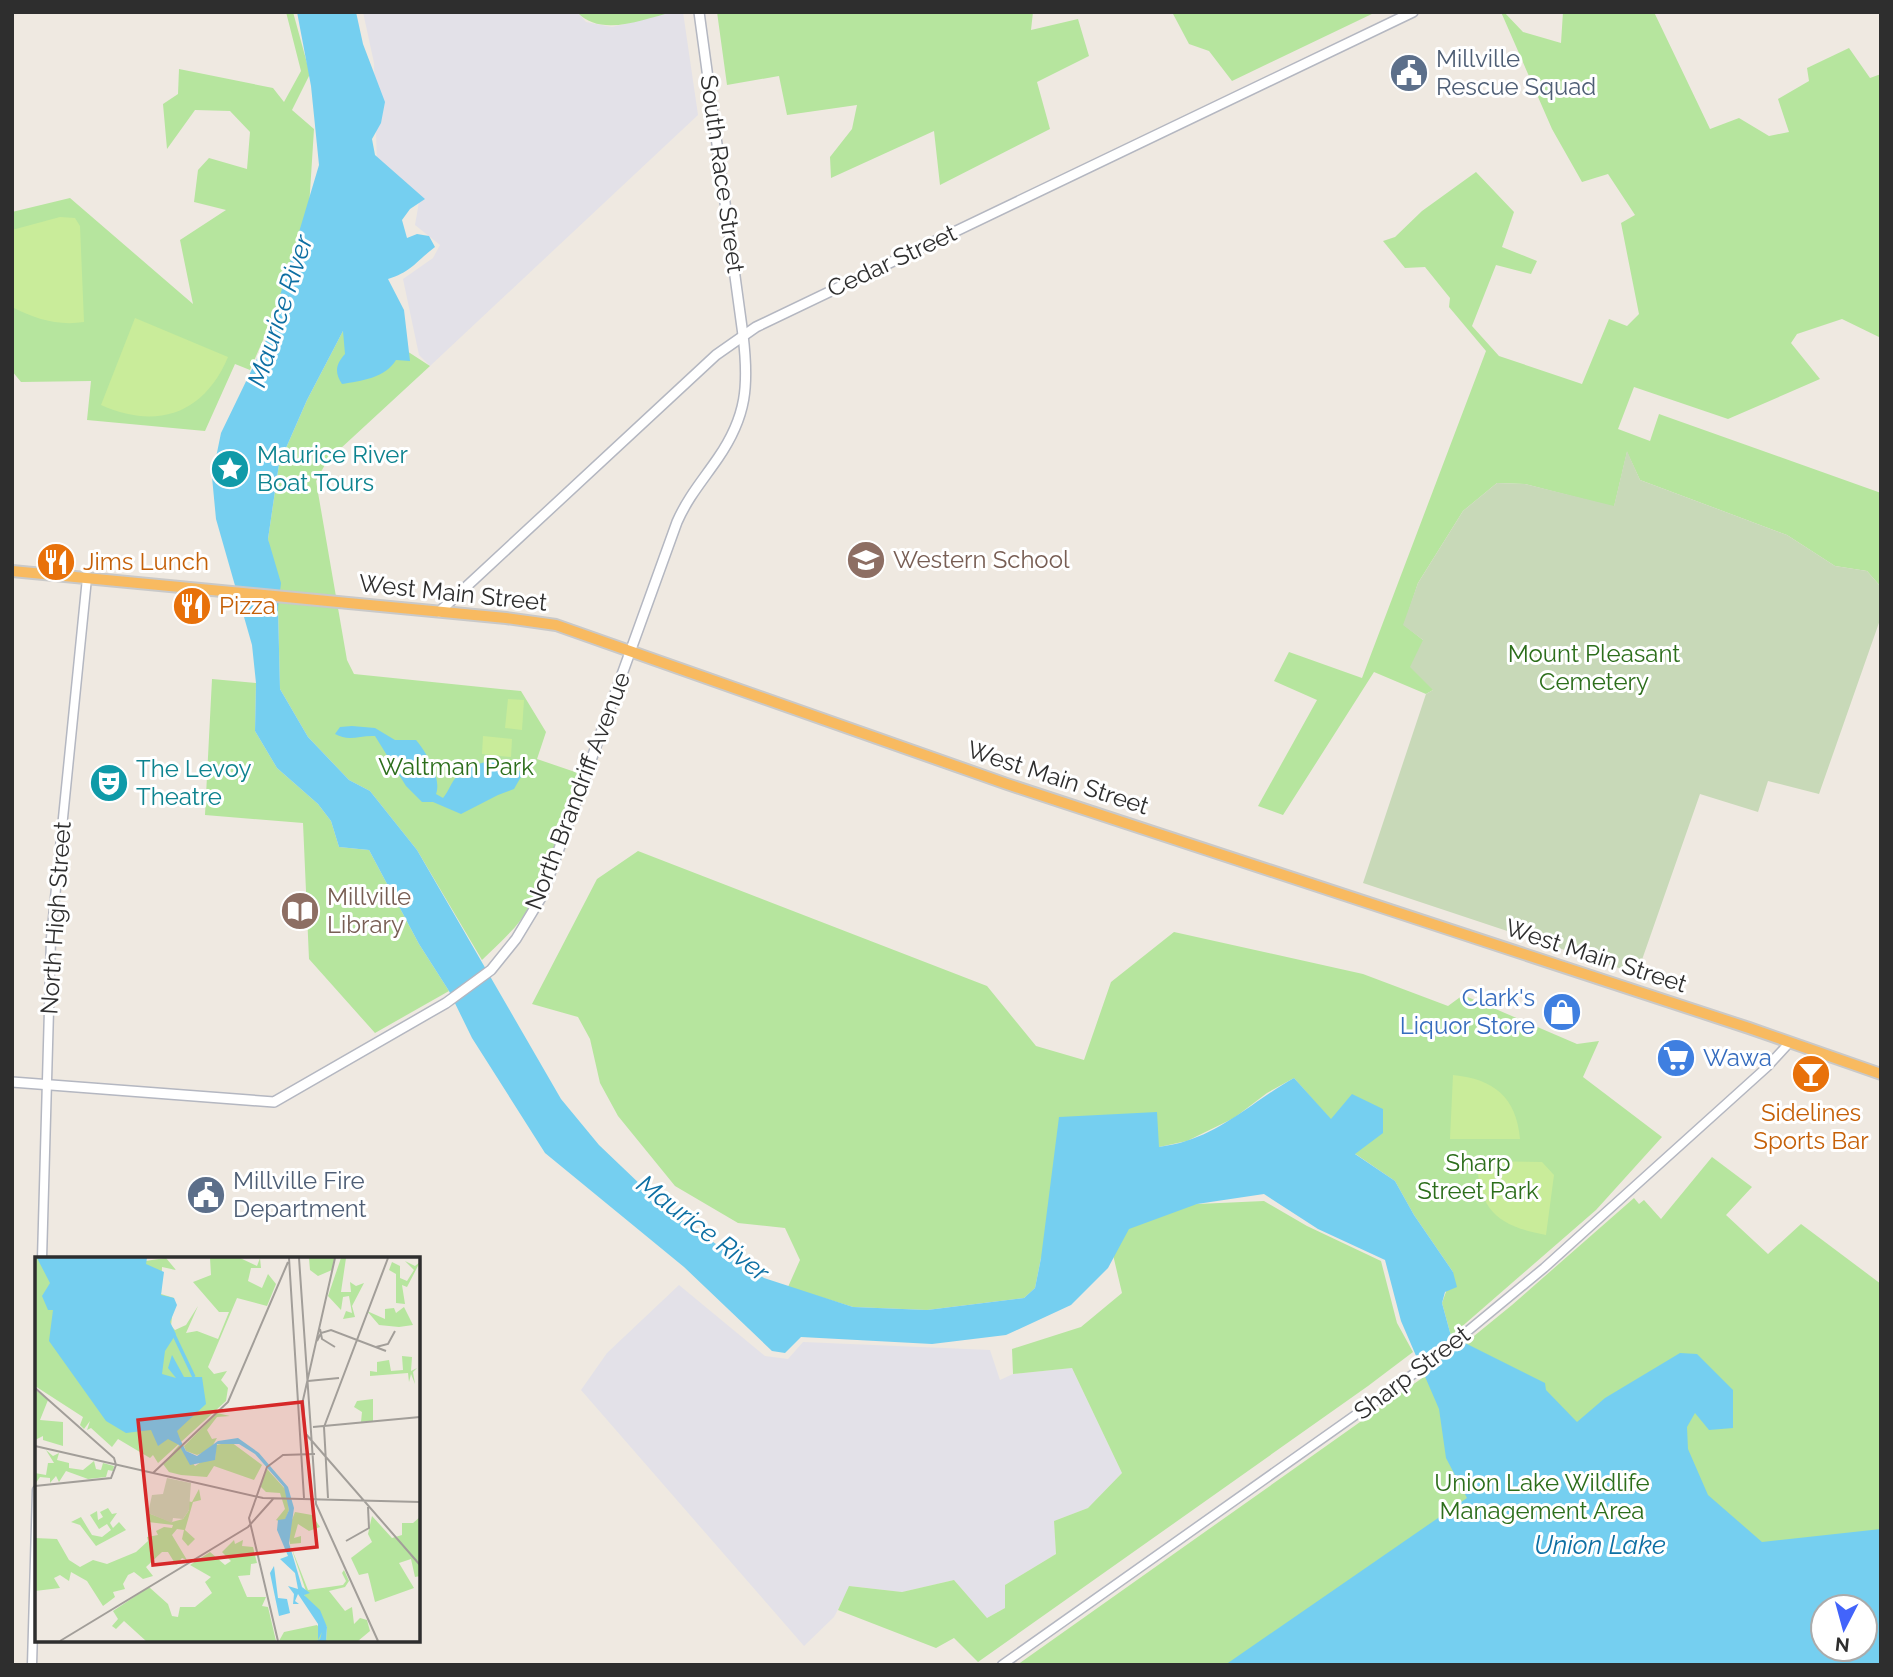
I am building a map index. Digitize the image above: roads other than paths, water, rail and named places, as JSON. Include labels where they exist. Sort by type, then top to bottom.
[{"type":"highway","name":"West Main Street","points":[[12,571],[545,623],[1007,784],[1881,1074]]},
{"type":"main road","name":"South Race Street","points":[[631,651],[683,508],[728,443],[742,413],[747,381],[699,12]]},
{"type":"main road","name":"Cedar Street","points":[[439,611],[716,355],[743,335],[781,314],[1413,12]]},
{"type":"main road","name":"North Brandriff Avenue","points":[[46,1085],[271,1103],[283,1099],[446,1003],[491,970],[516,939],[542,896],[631,651]]},
{"type":"main road","points":[[12,1082],[46,1085]]},
{"type":"street","name":"North High Street","points":[[42,1257],[51,938],[87,578]]},
{"type":"street","name":"Sharp Street","points":[[1002,1665],[1429,1363],[1553,1260],[1767,1067],[1790,1042]]},
{"type":"street","points":[[32,1665],[35,1560]]},
{"type":"water","points":[[297,12],[356,12],[363,44],[385,102],[381,123],[372,139],[375,155],[425,199],[410,209],[402,220],[407,238],[417,234],[429,236],[435,247],[409,269],[388,279],[404,310],[410,361],[396,360],[379,375],[342,384],[337,368],[345,354],[343,331],[307,400],[279,464],[268,539],[281,583],[278,608],[280,689],[308,737],[349,780],[370,791],[417,850],[561,1099],[599,1145],[665,1208],[764,1278],[853,1307],[927,1310],[1024,1298],[1035,1288],[1059,1117],[1157,1112],[1159,1147],[1183,1142],[1215,1129],[1294,1078],[1331,1119],[1352,1094],[1383,1109],[1383,1133],[1355,1154],[1395,1181],[1414,1215],[1453,1272],[1457,1287],[1445,1292],[1442,1303],[1451,1336],[1545,1383],[1546,1390],[1577,1422],[1605,1398],[1680,1353],[1697,1354],[1733,1390],[1733,1428],[1709,1430],[1695,1413],[1687,1427],[1688,1449],[1708,1495],[1762,1542],[1881,1529],[1881,1665],[1225,1665],[1467,1498],[1446,1458],[1439,1409],[1401,1321],[1385,1260],[1318,1229],[1264,1194],[1197,1204],[1129,1229],[1108,1268],[1071,1305],[1006,1335],[932,1344],[801,1337],[785,1353],[772,1351],[684,1267],[545,1153],[472,1038],[449,991],[419,944],[369,850],[339,847],[331,821],[318,804],[277,768],[255,731],[256,683],[252,645],[216,519],[212,477],[221,433],[268,336],[319,165],[311,86]]},
{"type":"water","points":[[340,727],[375,728],[395,740],[416,740],[435,773],[436,794],[443,798],[458,775],[482,763],[510,763],[522,775],[514,789],[461,814],[433,802],[422,802],[406,786],[375,736],[350,738],[335,734]]},
{"type":"place","name":"Millville Rescue Squad","points":[[1409,73]]},
{"type":"place","name":"Maurice River Boat Tours","points":[[230,469]]},
{"type":"place","name":"Western School","points":[[866,560]]},
{"type":"place","name":"Jims Lunch","points":[[56,562]]},
{"type":"place","name":"Pizza","points":[[192,606]]},
{"type":"place","name":"The Levoy Theatre","points":[[109,783]]},
{"type":"place","name":"Millville Library","points":[[300,911]]},
{"type":"place","name":"Clark's Liquor Store","points":[[1562,1012]]},
{"type":"place","name":"Wawa","points":[[1676,1058]]},
{"type":"place","name":"Sidelines Sports Bar","points":[[1811,1074]]},
{"type":"place","name":"Millville Fire Department","points":[[206,1195]]},
{"type":"water label","name":"Maurice River","points":[[280,311]]},
{"type":"water label","name":"Maurice River","points":[[703,1228]]},
{"type":"water label","name":"Union Lake","points":[[1600,1545]]},
{"type":"park label","name":"Mount Pleasant Cemetery","points":[[1594,668]]},
{"type":"park label","name":"Waltman Park","points":[[456,767]]},
{"type":"park label","name":"Sharp Street Park","points":[[1478,1177]]},
{"type":"park label","name":"Union Lake Wildlife Management Area","points":[[1542,1497]]}]
